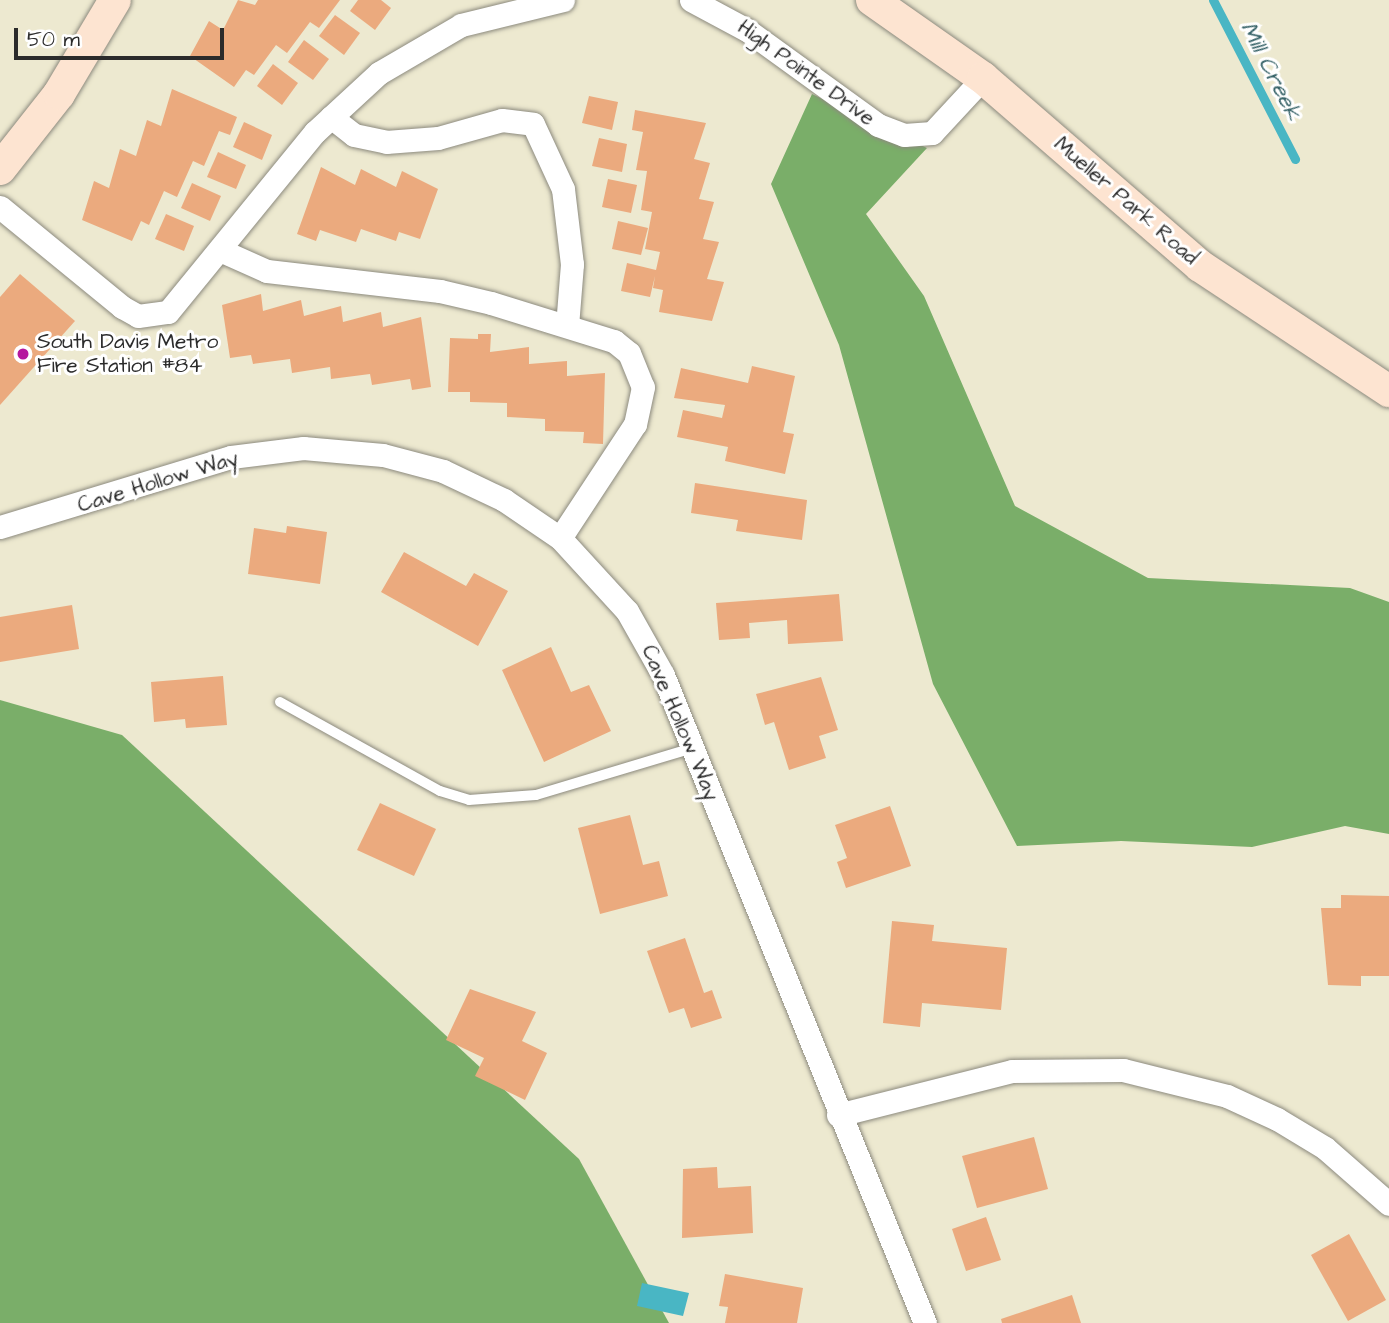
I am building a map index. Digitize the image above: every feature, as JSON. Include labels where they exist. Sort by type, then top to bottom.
[{"type":"street","points":[[0,169],[58,94],[115,0]]},
{"type":"street","points":[[0,206],[138,316],[168,312],[222,251],[331,117],[431,39],[495,13],[563,0]]},
{"type":"street","name":"High Pointe Drive","points":[[691,0],[747,30],[878,125],[904,135],[932,132],[983,78]]},
{"type":"street","name":"Mueller Park Road","points":[[872,0],[983,78],[1200,266],[1389,391]]},
{"type":"street","points":[[331,117],[354,135],[386,142],[438,138],[502,120],[533,124],[564,189],[572,264],[567,326]]},
{"type":"street","points":[[222,251],[267,271],[440,291],[567,326],[629,353],[643,387],[622,449],[560,538]]},
{"type":"street","name":"Cave Hollow Way","points":[[0,527],[231,457],[303,448],[383,455],[443,471],[504,499],[560,538],[627,611],[693,748],[838,1115],[925,1323]]},
{"type":"street","points":[[838,1115],[1012,1071],[1123,1070],[1227,1096],[1277,1119],[1325,1148],[1389,1204]]},
{"type":"lane","points":[[280,702],[440,791],[469,800],[537,794],[693,748]]},
{"type":"green space","points":[[812,94],[927,148],[866,214],[924,296],[1015,506],[1148,578],[1350,588],[1389,602],[1389,834],[1345,826],[1252,847],[1121,841],[1017,846],[933,684],[839,345],[771,184]]},
{"type":"green space","points":[[0,700],[122,735],[579,1159],[669,1323],[0,1323]]},
{"type":"water","points":[[642,1283],[689,1293],[683,1316],[637,1306]]},
{"type":"building","points":[[238,0],[255,5],[258,0],[340,0],[319,28],[310,22],[287,53],[276,45],[254,75],[246,70],[234,87],[190,56],[209,21],[223,30]]},
{"type":"building","points":[[358,0],[381,0],[391,8],[375,30],[350,11]]},
{"type":"building","points":[[335,15],[360,33],[344,55],[319,36]]},
{"type":"building","points":[[304,40],[329,59],[313,80],[288,62]]},
{"type":"building","points":[[273,64],[298,83],[282,105],[257,86]]},
{"type":"building","points":[[172,89],[237,117],[230,135],[219,131],[204,166],[193,161],[177,197],[164,191],[149,225],[141,221],[132,241],[82,220],[94,181],[109,188],[120,149],[136,156],[147,120],[161,126]]},
{"type":"building","points":[[589,96],[618,102],[612,130],[582,123]]},
{"type":"building","points":[[635,110],[706,123],[694,159],[710,163],[699,199],[714,202],[703,239],[719,242],[707,279],[724,282],[712,321],[659,312],[663,290],[653,288],[655,276],[650,297],[621,291],[627,263],[656,270],[660,252],[645,249],[652,212],[641,210],[647,171],[636,170],[643,132],[632,130]]},
{"type":"building","points":[[244,122],[272,135],[262,160],[233,147]]},
{"type":"building","points":[[599,138],[627,144],[622,172],[592,166]]},
{"type":"building","points":[[218,152],[246,165],[236,189],[207,177]]},
{"type":"building","points":[[321,167],[355,185],[361,169],[396,187],[402,171],[438,189],[420,239],[399,232],[396,241],[361,229],[356,242],[320,230],[316,241],[297,234]]},
{"type":"building","points":[[608,179],[637,185],[631,213],[602,207]]},
{"type":"building","points":[[192,183],[221,196],[210,221],[181,208]]},
{"type":"building","points":[[166,214],[194,226],[184,251],[155,239]]},
{"type":"building","points":[[618,221],[648,228],[641,255],[612,249]]},
{"type":"building","name":"South Davis Metro Fire Station #84","points":[[20,274],[75,321],[0,405],[0,297]]},
{"type":"building","points":[[261,294],[263,311],[301,300],[304,316],[341,306],[343,322],[381,312],[383,327],[421,317],[431,387],[412,390],[410,379],[372,385],[370,374],[331,379],[330,367],[292,373],[290,359],[253,364],[251,355],[230,358],[222,305]]},
{"type":"building","points":[[478,334],[491,334],[490,352],[529,347],[529,364],[567,361],[567,376],[605,373],[603,444],[583,443],[584,432],[545,431],[545,419],[507,417],[507,403],[470,402],[470,392],[448,392],[450,338],[478,339]]},
{"type":"building","points":[[752,366],[795,376],[783,432],[794,434],[785,474],[725,461],[728,447],[677,437],[683,410],[722,418],[725,405],[674,398],[681,368],[748,383]]},
{"type":"building","points":[[695,483],[807,500],[802,540],[736,531],[738,520],[691,513]]},
{"type":"building","points":[[287,526],[327,532],[320,584],[248,574],[254,528],[286,533]]},
{"type":"building","points":[[404,552],[466,586],[474,573],[508,591],[478,646],[381,592]]},
{"type":"building","points":[[839,594],[843,641],[788,644],[787,620],[749,623],[750,638],[719,640],[716,603]]},
{"type":"building","points":[[72,605],[79,649],[0,662],[0,617]]},
{"type":"building","points":[[551,647],[571,692],[589,685],[611,731],[544,762],[502,670]]},
{"type":"building","points":[[223,676],[227,725],[186,728],[185,719],[154,722],[151,682]]},
{"type":"building","points":[[821,677],[838,730],[819,736],[826,758],[789,770],[774,722],[765,725],[756,694]]},
{"type":"building","points":[[380,803],[436,829],[414,876],[357,850]]},
{"type":"building","points":[[890,806],[911,866],[846,888],[837,862],[847,858],[835,825]]},
{"type":"building","points":[[630,815],[643,865],[659,861],[668,896],[600,914],[578,828]]},
{"type":"building","points":[[1341,895],[1389,896],[1389,976],[1361,976],[1361,986],[1328,985],[1321,908],[1341,908]]},
{"type":"building","points":[[892,921],[934,925],[932,941],[1007,948],[1001,1010],[922,1003],[920,1027],[883,1023]]},
{"type":"building","points":[[685,938],[704,993],[712,990],[722,1018],[691,1028],[684,1008],[669,1013],[647,951]]},
{"type":"building","points":[[470,989],[536,1012],[522,1041],[547,1053],[525,1100],[475,1076],[484,1058],[446,1040]]},
{"type":"building","points":[[1034,1137],[1048,1189],[977,1208],[962,1156]]},
{"type":"building","points":[[717,1167],[718,1188],[751,1186],[753,1233],[682,1238],[683,1169]]},
{"type":"building","points":[[986,1217],[1001,1260],[966,1271],[952,1229]]},
{"type":"building","points":[[1349,1234],[1386,1300],[1348,1321],[1311,1255]]},
{"type":"building","points":[[725,1274],[803,1288],[797,1323],[725,1323],[728,1307],[719,1306]]},
{"type":"building","points":[[1072,1295],[1081,1323],[1002,1323],[1001,1319]]},
{"type":"waterway","name":"Mill Creek","points":[[1213,0],[1295,159]]},
{"type":"place","name":"South Davis Metro Fire Station #84","points":[[23,354]]}]
